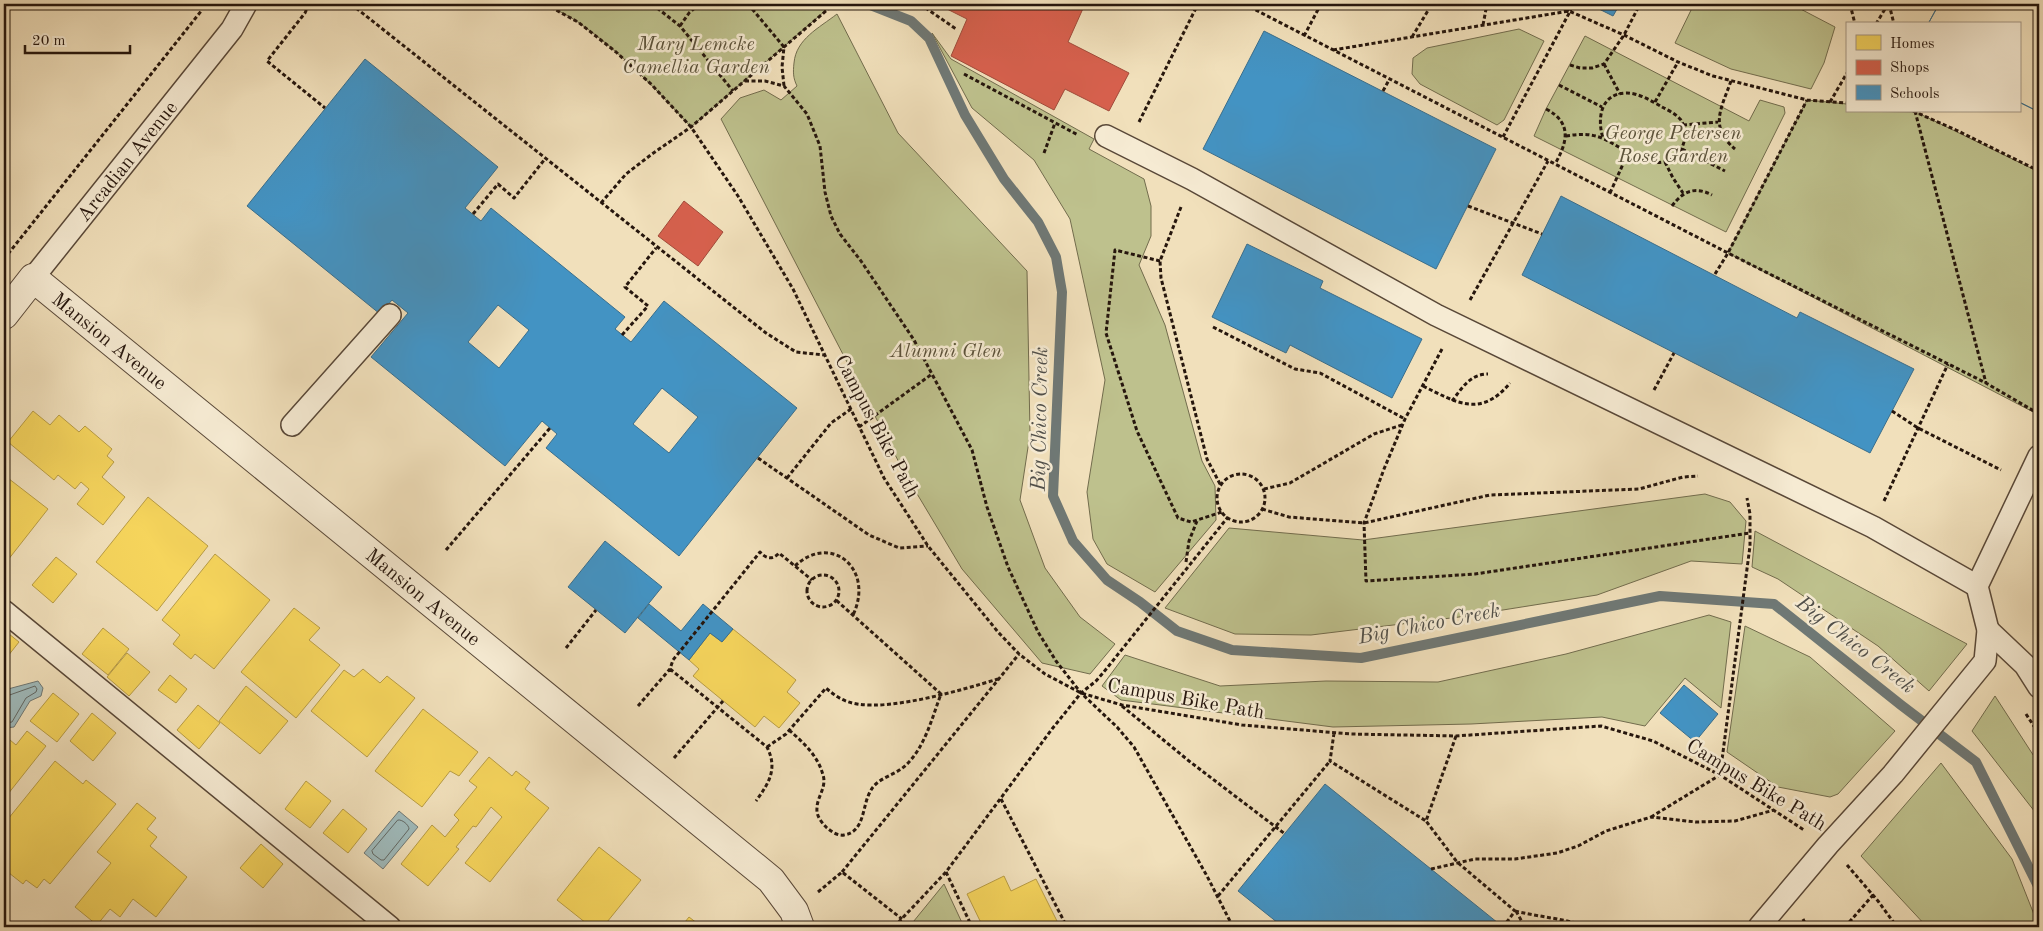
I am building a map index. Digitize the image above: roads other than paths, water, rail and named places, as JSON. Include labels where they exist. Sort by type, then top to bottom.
[{"type":"street","name":"Arcadian Avenue","points":[[4,315],[33,278]]},
{"type":"street","name":"Mansion Avenue","points":[[33,278],[771,880],[797,919]]},
{"type":"lane","name":"Arcadian Avenue","points":[[33,278],[232,28],[246,4]]},
{"type":"lane","points":[[1106,136],[1192,179],[1346,266],[1456,324],[1873,527],[1977,586]]},
{"type":"lane","points":[[292,425],[390,315]]},
{"type":"lane","points":[[1758,927],[1828,845],[1893,774],[1986,661],[1988,630],[1977,586],[2039,456]]},
{"type":"lane","points":[[4,611],[390,927]]},
{"type":"lane","points":[[1988,630],[2024,665],[2039,687]]},
{"type":"water","points":[[38,681],[43,688],[41,696],[30,701],[14,727],[5,728],[4,694],[8,689]]},
{"type":"water","points":[[399,811],[418,827],[383,869],[364,853]]},
{"type":"waterway","name":"Big Chico Creek","points":[[868,4],[911,21],[929,38],[965,115],[1004,179],[1038,222],[1056,257],[1062,292],[1053,496],[1073,541],[1107,580],[1140,602],[1177,631],[1232,650],[1361,658],[1660,596],[1774,604],[1976,762],[2039,888]]},
{"type":"park label","name":"Mary Lemcke Camellia Garden","points":[[696,54]]},
{"type":"park label","name":"George Petersen Rose Garden","points":[[1673,144]]},
{"type":"park label","name":"Alumni Glen","points":[[946,350]]}]
